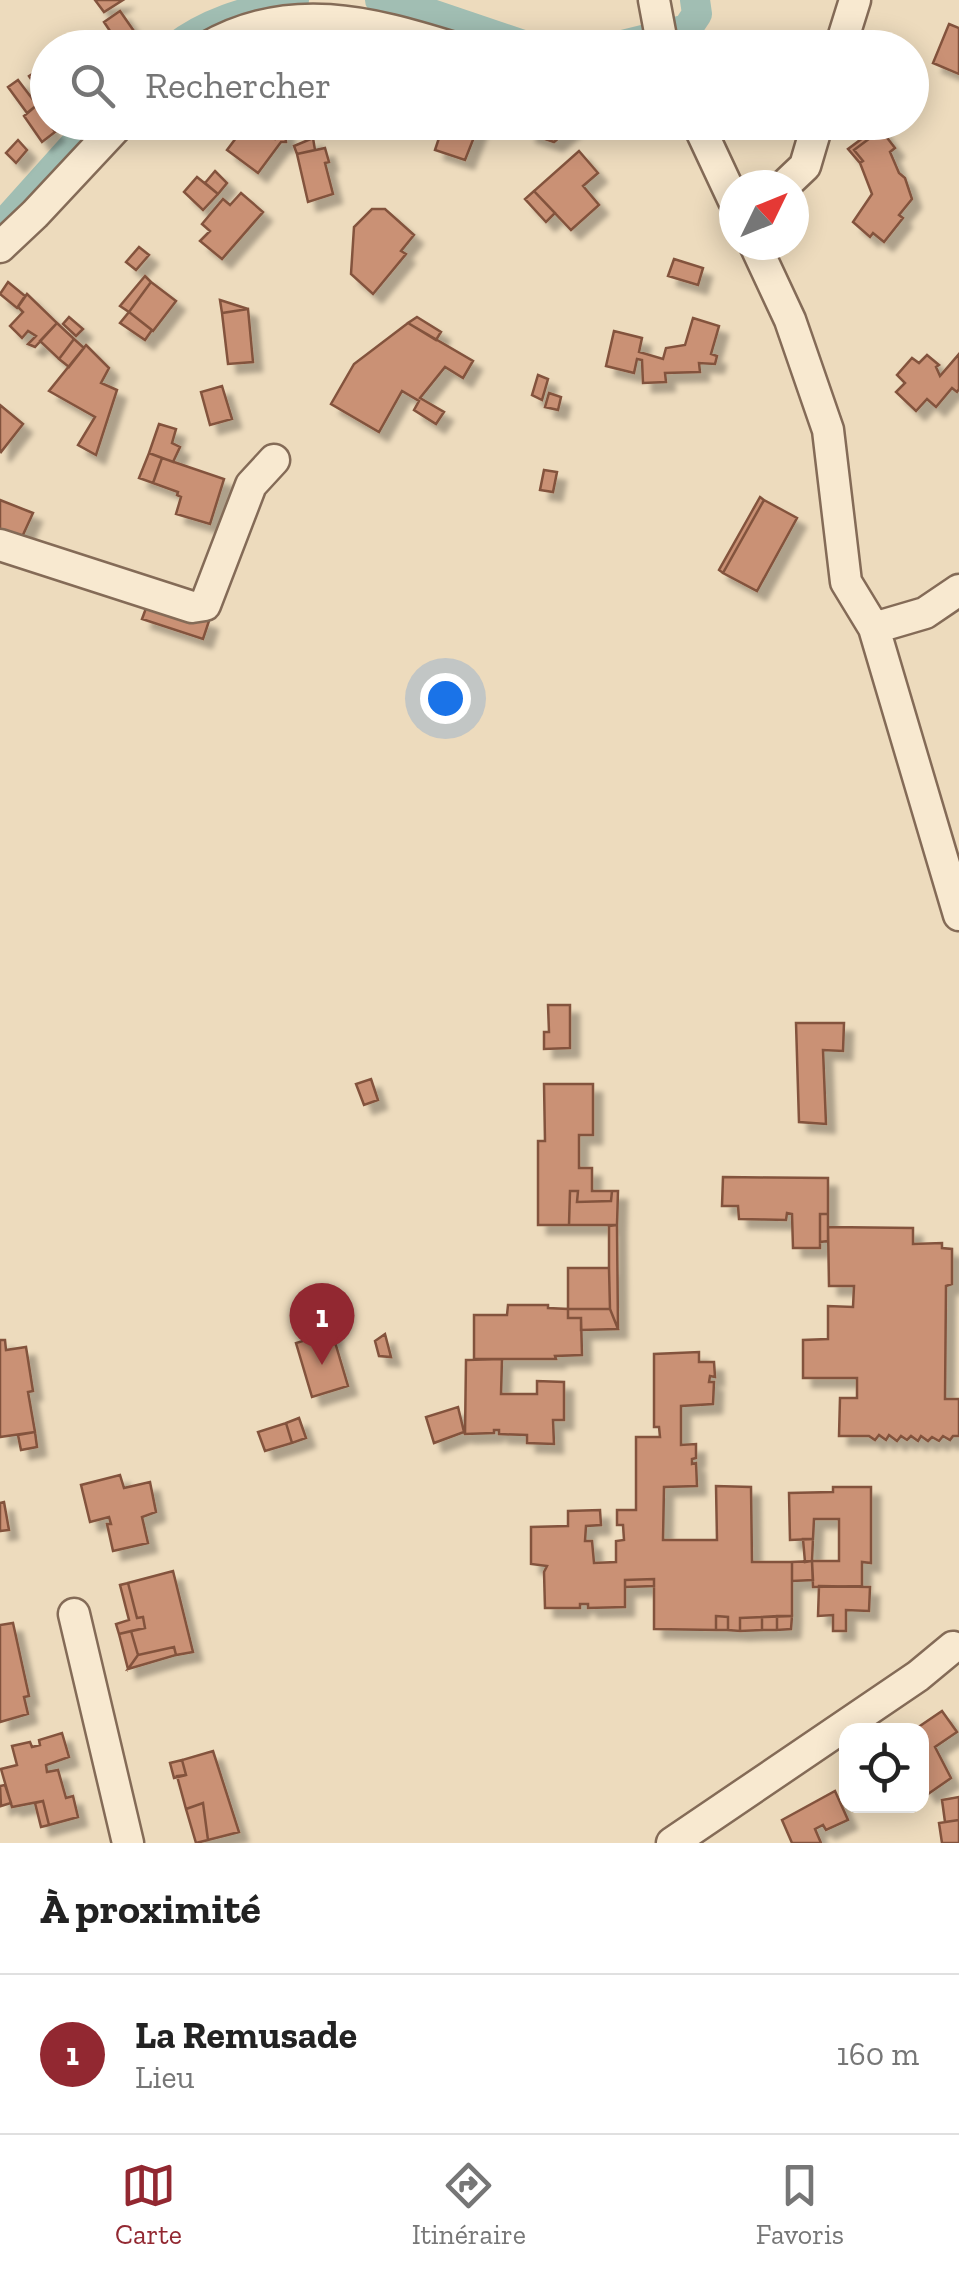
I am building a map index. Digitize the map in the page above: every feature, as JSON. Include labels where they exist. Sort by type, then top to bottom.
[{"type":"street","points":[[846,30],[855,0]]},
{"type":"street","points":[[246,30],[309,16],[403,30]]},
{"type":"street","points":[[0,246],[104,140]]},
{"type":"street","points":[[705,140],[719,170]]},
{"type":"street","points":[[801,170],[813,140]]},
{"type":"street","points":[[761,260],[790,320],[828,430],[846,582],[874,628],[959,915]]},
{"type":"street","points":[[0,545],[192,607],[205,606],[250,485],[274,460]]},
{"type":"street","points":[[874,628],[925,613],[959,590]]},
{"type":"street","points":[[74,1614],[128,1843]]},
{"type":"street","points":[[672,1843],[918,1676],[956,1660]]},
{"type":"building","points":[[95,0],[123,0],[104,12]]},
{"type":"building","points":[[120,11],[133,30],[109,30],[104,22]]},
{"type":"building","points":[[949,24],[959,28],[959,74],[933,63]]},
{"type":"building","points":[[18,80],[30,96],[30,111],[27,113],[8,87]]},
{"type":"building","points":[[18,140],[27,150],[16,163],[6,153]]},
{"type":"building","points":[[234,140],[286,140],[258,173],[227,150]]},
{"type":"building","points":[[313,140],[315,150],[297,154],[294,146]]},
{"type":"building","points":[[438,140],[473,140],[465,160],[435,150]]},
{"type":"building","points":[[860,140],[867,140],[854,150],[863,161],[860,163],[848,149]]},
{"type":"building","points":[[867,140],[889,140],[895,148],[890,152],[912,199],[884,242],[873,233],[870,237],[853,222],[872,194],[860,163],[863,161],[854,150]]},
{"type":"building","points":[[325,148],[333,194],[308,202],[297,154]]},
{"type":"building","points":[[579,151],[598,173],[583,186],[599,205],[571,230],[534,191]]},
{"type":"building","points":[[215,171],[227,183],[218,194],[205,183]]},
{"type":"building","points":[[197,177],[218,194],[203,210],[184,192]]},
{"type":"building","points":[[534,191],[555,213],[546,222],[525,199]]},
{"type":"building","points":[[241,193],[263,212],[222,259],[200,241],[210,231],[202,224],[223,199],[230,205]]},
{"type":"building","points":[[372,209],[385,209],[414,235],[401,251],[406,254],[373,294],[351,274],[354,227]]},
{"type":"building","points":[[139,247],[149,255],[136,270],[126,262]]},
{"type":"building","points":[[674,259],[703,268],[698,285],[668,276]]},
{"type":"building","points":[[145,276],[151,282],[129,312],[120,306]]},
{"type":"building","points":[[8,282],[25,296],[17,308],[0,294]]},
{"type":"building","points":[[151,282],[176,301],[153,331],[129,312]]},
{"type":"building","points":[[27,294],[57,323],[35,347],[28,344],[36,336],[28,331],[22,338],[10,326],[23,312],[18,307]]},
{"type":"building","points":[[220,300],[248,309],[222,313]]},
{"type":"building","points":[[248,309],[253,362],[228,364],[222,313]]},
{"type":"building","points":[[129,312],[152,330],[145,340],[120,323]]},
{"type":"building","points":[[69,317],[83,329],[76,336],[63,324]]},
{"type":"building","points":[[417,317],[441,332],[436,340],[408,323]]},
{"type":"building","points":[[693,318],[719,326],[711,354],[717,356],[715,364],[699,363],[700,372],[665,373],[666,382],[643,383],[642,360],[637,359],[634,373],[606,366],[614,331],[642,338],[639,352],[663,359],[666,348],[685,345]]},
{"type":"building","points":[[57,323],[74,339],[59,359],[40,341]]},
{"type":"building","points":[[408,323],[473,361],[463,378],[445,367],[420,398],[444,412],[436,424],[414,410],[419,401],[402,391],[379,432],[331,404],[354,364]]},
{"type":"building","points":[[74,339],[84,348],[69,367],[59,359]]},
{"type":"building","points":[[86,345],[109,368],[101,383],[117,390],[96,455],[78,445],[95,417],[49,391]]},
{"type":"building","points":[[959,354],[959,389],[957,392],[952,388],[936,407],[927,399],[916,411],[896,392],[905,383],[897,375],[912,358],[919,363],[927,355],[939,365],[936,367],[940,376]]},
{"type":"building","points":[[538,375],[548,379],[542,400],[532,395]]},
{"type":"building","points":[[222,386],[232,419],[210,425],[201,392]]},
{"type":"building","points":[[549,393],[561,397],[558,410],[545,407]]},
{"type":"building","points":[[0,405],[23,424],[1,452],[0,451]]},
{"type":"building","points":[[159,424],[176,429],[172,443],[180,447],[173,462],[149,453]]},
{"type":"building","points":[[149,453],[162,458],[153,483],[139,478]]},
{"type":"building","points":[[162,458],[224,479],[210,524],[176,514],[181,497],[178,492],[153,483]]},
{"type":"building","points":[[544,470],[557,472],[553,492],[540,490]]},
{"type":"building","points":[[760,497],[764,500],[723,573],[719,570]]},
{"type":"building","points":[[0,500],[33,513],[22,537],[0,530]]},
{"type":"building","points":[[764,500],[797,518],[757,591],[723,573]]},
{"type":"building","points":[[149,600],[209,621],[203,639],[142,619]]},
{"type":"building","points":[[548,1005],[570,1005],[570,1048],[544,1049],[544,1032],[549,1032]]},
{"type":"building","points":[[796,1023],[844,1023],[843,1051],[823,1050],[826,1124],[799,1122]]},
{"type":"building","points":[[371,1079],[378,1100],[364,1105],[356,1084]]},
{"type":"building","points":[[544,1084],[593,1084],[593,1135],[579,1135],[579,1168],[592,1168],[592,1191],[612,1191],[611,1201],[577,1202],[578,1191],[570,1191],[569,1225],[538,1225],[538,1141],[545,1141]]},
{"type":"building","points":[[723,1177],[828,1178],[828,1214],[820,1214],[820,1248],[793,1248],[792,1214],[787,1213],[786,1220],[739,1219],[738,1206],[722,1206]]},
{"type":"building","points":[[570,1191],[578,1191],[577,1202],[611,1201],[612,1191],[618,1191],[617,1225],[569,1225]]},
{"type":"building","points":[[820,1214],[828,1214],[828,1241],[820,1242]]},
{"type":"building","points":[[617,1225],[618,1329],[610,1309],[609,1268],[609,1226]]},
{"type":"building","points":[[828,1227],[913,1228],[913,1244],[942,1243],[942,1248],[952,1249],[952,1284],[946,1286],[945,1399],[959,1399],[959,1436],[950,1440],[943,1436],[939,1441],[932,1437],[928,1441],[921,1436],[918,1441],[901,1436],[897,1441],[889,1435],[886,1440],[879,1435],[875,1440],[869,1436],[839,1436],[840,1398],[857,1398],[857,1378],[803,1378],[803,1340],[828,1339],[828,1306],[853,1307],[854,1286],[829,1286]]},
{"type":"building","points":[[568,1268],[609,1268],[610,1309],[568,1309]]},
{"type":"building","points":[[508,1305],[568,1309],[568,1318],[581,1318],[582,1355],[555,1356],[556,1359],[474,1359],[474,1315],[507,1315]]},
{"type":"building","points":[[568,1309],[610,1309],[618,1329],[581,1330],[581,1318],[568,1318]]},
{"type":"building","points":[[332,1332],[348,1386],[312,1397],[296,1343]]},
{"type":"building","points":[[385,1334],[391,1357],[379,1356],[375,1341]]},
{"type":"building","points":[[0,1340],[5,1340],[6,1350],[26,1347],[35,1432],[0,1437]]},
{"type":"building","points":[[699,1352],[699,1362],[714,1362],[715,1377],[710,1376],[709,1382],[714,1382],[713,1404],[681,1406],[681,1445],[696,1444],[692,1464],[696,1463],[697,1486],[664,1487],[663,1540],[717,1540],[716,1486],[751,1487],[752,1562],[792,1562],[792,1616],[740,1618],[740,1631],[728,1630],[728,1617],[716,1616],[716,1630],[654,1629],[654,1579],[625,1580],[625,1607],[588,1608],[588,1604],[580,1604],[580,1608],[545,1608],[547,1566],[531,1564],[531,1527],[568,1526],[568,1511],[600,1510],[601,1525],[586,1526],[585,1541],[592,1541],[594,1563],[616,1562],[616,1541],[624,1540],[623,1525],[617,1525],[617,1510],[636,1510],[636,1437],[660,1437],[659,1427],[654,1427],[654,1354]]},
{"type":"building","points":[[502,1359],[501,1394],[537,1394],[537,1381],[564,1382],[564,1420],[553,1420],[554,1444],[527,1443],[527,1435],[499,1434],[499,1430],[465,1434],[466,1360]]},
{"type":"building","points":[[458,1407],[464,1432],[434,1443],[426,1417]]},
{"type":"building","points":[[299,1418],[306,1438],[292,1443],[286,1423]]},
{"type":"building","points":[[286,1423],[292,1443],[265,1451],[258,1432]]},
{"type":"building","points":[[35,1432],[37,1447],[21,1450],[18,1435]]},
{"type":"building","points":[[120,1475],[124,1488],[150,1482],[156,1512],[142,1517],[148,1543],[113,1551],[109,1517],[90,1522],[81,1485]]},
{"type":"building","points":[[833,1487],[871,1487],[871,1563],[862,1562],[862,1586],[813,1587],[812,1561],[839,1561],[839,1519],[814,1519],[813,1539],[790,1540],[789,1493],[833,1492]]},
{"type":"building","points":[[4,1502],[9,1530],[0,1531],[0,1503]]},
{"type":"building","points":[[803,1539],[813,1539],[812,1561],[805,1562]]},
{"type":"building","points":[[812,1561],[813,1580],[792,1581],[792,1562]]},
{"type":"building","points":[[173,1571],[193,1652],[176,1655],[174,1647],[138,1655],[131,1631],[145,1628],[143,1617],[137,1618],[128,1583]]},
{"type":"building","points":[[654,1579],[654,1586],[625,1587],[625,1580]]},
{"type":"building","points":[[128,1583],[137,1618],[143,1617],[145,1628],[119,1634],[116,1624],[129,1620],[120,1585]]},
{"type":"building","points":[[819,1586],[870,1587],[869,1611],[846,1610],[846,1631],[833,1631],[833,1615],[818,1616]]},
{"type":"building","points":[[716,1616],[728,1617],[728,1630],[716,1630]]},
{"type":"building","points":[[777,1616],[792,1616],[791,1629],[777,1630]]},
{"type":"building","points":[[777,1616],[777,1630],[762,1630],[762,1617]]},
{"type":"building","points":[[762,1617],[762,1630],[740,1631],[740,1618]]},
{"type":"building","points":[[13,1623],[29,1696],[24,1697],[28,1714],[0,1722],[0,1625]]},
{"type":"building","points":[[131,1631],[138,1655],[128,1669],[119,1634]]},
{"type":"building","points":[[174,1647],[176,1655],[128,1669],[138,1655]]},
{"type":"building","points":[[942,1711],[957,1732],[935,1747],[951,1778],[929,1793],[929,1723],[924,1723]]},
{"type":"building","points":[[62,1733],[69,1757],[46,1765],[47,1772],[58,1770],[66,1798],[73,1796],[78,1817],[49,1825],[43,1801],[12,1807],[1,1769],[17,1765],[12,1746],[30,1742],[32,1747],[40,1745],[39,1740]]},
{"type":"building","points":[[213,1751],[239,1832],[208,1840],[203,1803],[186,1809],[177,1776],[186,1775],[182,1760]]},
{"type":"building","points":[[182,1760],[186,1775],[174,1778],[170,1763]]},
{"type":"building","points":[[5,1785],[11,1803],[1,1806],[0,1786]]},
{"type":"building","points":[[835,1791],[839,1813],[845,1813],[848,1820],[826,1830],[823,1825],[815,1829],[821,1843],[792,1843],[782,1820]]},
{"type":"building","points":[[959,1797],[959,1820],[945,1822],[942,1800]]},
{"type":"building","points":[[43,1801],[49,1825],[41,1827],[35,1803]]},
{"type":"building","points":[[203,1803],[208,1840],[196,1843],[186,1809]]},
{"type":"building","points":[[959,1820],[959,1843],[942,1843],[939,1823]]},
{"type":"waterway","points":[[203,30],[294,0]]},
{"type":"waterway","points":[[380,0],[479,30]]},
{"type":"waterway","points":[[683,30],[697,14],[695,0]]},
{"type":"waterway","points":[[0,228],[79,140]]},
{"type":"place","name":"La Remusade","points":[[322,1365]]}]
